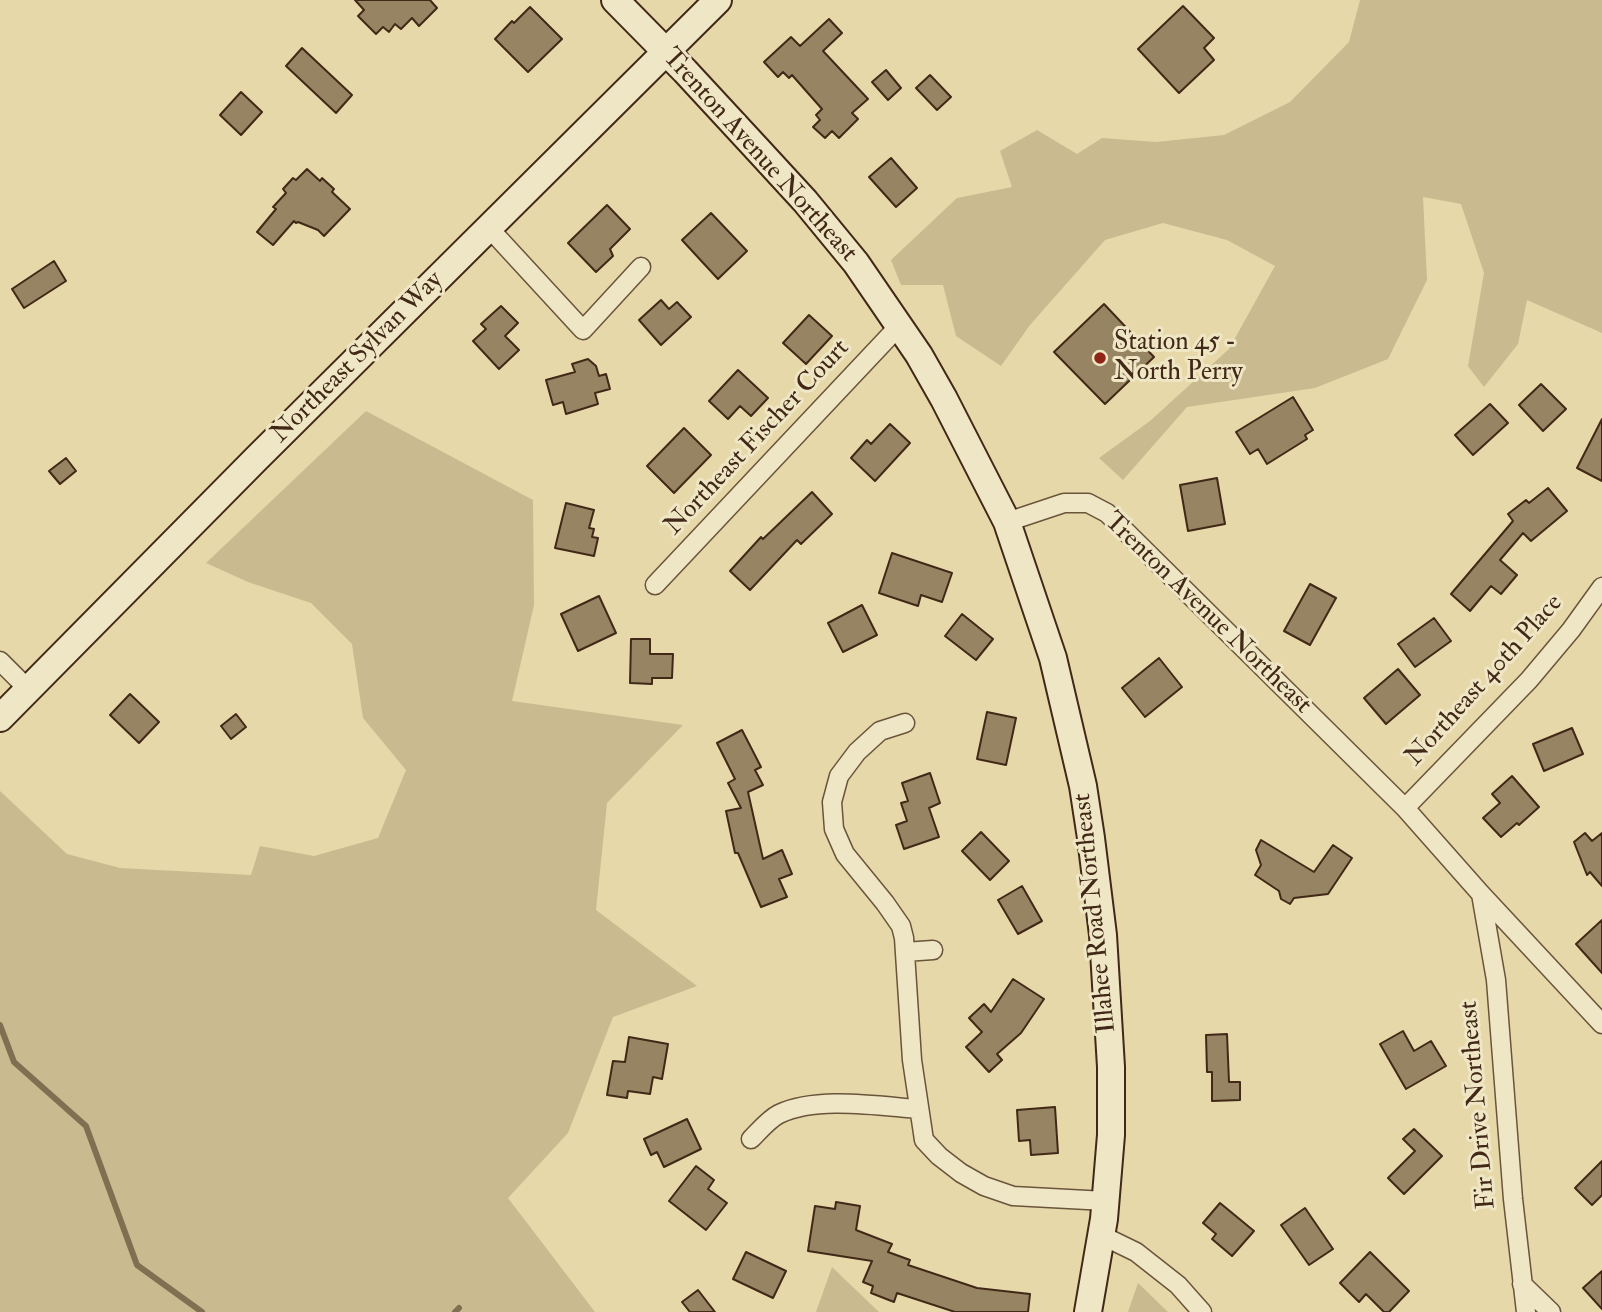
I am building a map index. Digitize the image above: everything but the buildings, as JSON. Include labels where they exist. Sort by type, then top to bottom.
[{"type":"main road","name":"Trenton Avenue Northeast","points":[[615,0],[685,71],[813,210],[856,263],[944,399],[1007,523]]},
{"type":"main road","name":"Northeast Sylvan Way","points":[[0,718],[718,0]]},
{"type":"main road","name":"Illahee Road Northeast","points":[[1007,523],[1053,658],[1083,786],[1103,935],[1111,1067],[1111,1135],[1106,1201],[1088,1312]]},
{"type":"street","points":[[489,228],[583,330],[641,267]]},
{"type":"street","name":"Northeast Fischer Court","points":[[655,585],[899,326]]},
{"type":"street","name":"Trenton Avenue Northeast","points":[[1007,523],[1064,503],[1088,503],[1107,513],[1405,808],[1602,1024]]},
{"type":"street","name":"Northeast 40th Place","points":[[1405,808],[1529,680],[1571,630],[1602,587]]},
{"type":"street","points":[[0,661],[28,689]]},
{"type":"street","points":[[905,723],[880,731],[858,751],[839,776],[832,802],[834,828],[845,854],[901,926],[912,1060],[924,1140],[961,1173],[984,1186],[1013,1196],[1106,1201]]},
{"type":"street","name":"Fir Drive Northeast","points":[[1481,894],[1496,981],[1512,1185],[1526,1312]]},
{"type":"street","points":[[905,952],[933,950]]},
{"type":"street","points":[[751,1139],[776,1115],[802,1106],[848,1104],[919,1109]]},
{"type":"street","points":[[1101,1235],[1136,1252],[1178,1285],[1202,1312]]},
{"type":"street","points":[[1522,1284],[1551,1312]]},
{"type":"shaded area","points":[[1360,0],[1602,0],[1602,333],[1527,300],[1518,344],[1484,387],[1468,366],[1484,273],[1461,204],[1423,197],[1427,280],[1388,359],[1315,388],[1187,407],[1123,480],[1099,458],[1150,421],[1229,349],[1275,266],[1227,240],[1163,223],[1105,240],[1030,325],[1001,366],[956,336],[943,285],[901,285],[891,260],[957,198],[1012,187],[1000,151],[1037,130],[1077,154],[1102,138],[1156,142],[1224,135],[1290,102],[1349,42]]},
{"type":"shaded area","points":[[366,411],[533,500],[534,605],[512,701],[683,725],[607,803],[596,910],[697,986],[613,1017],[568,1133],[508,1198],[595,1312],[0,1312],[0,791],[67,854],[120,868],[251,875],[260,846],[314,856],[378,838],[406,770],[363,718],[352,644],[311,603],[248,582],[206,563]]},
{"type":"shaded area","points":[[832,1267],[879,1312],[816,1312]]},
{"type":"shaded area","points":[[1138,1283],[1168,1312],[1128,1312]]},
{"type":"waterway","points":[[0,1025],[14,1062],[86,1126],[137,1265],[202,1312]]},
{"type":"waterway","points":[[455,1312],[459,1308]]},
{"type":"place","name":"Station 45 - North Perry","points":[[1100,358]]}]
